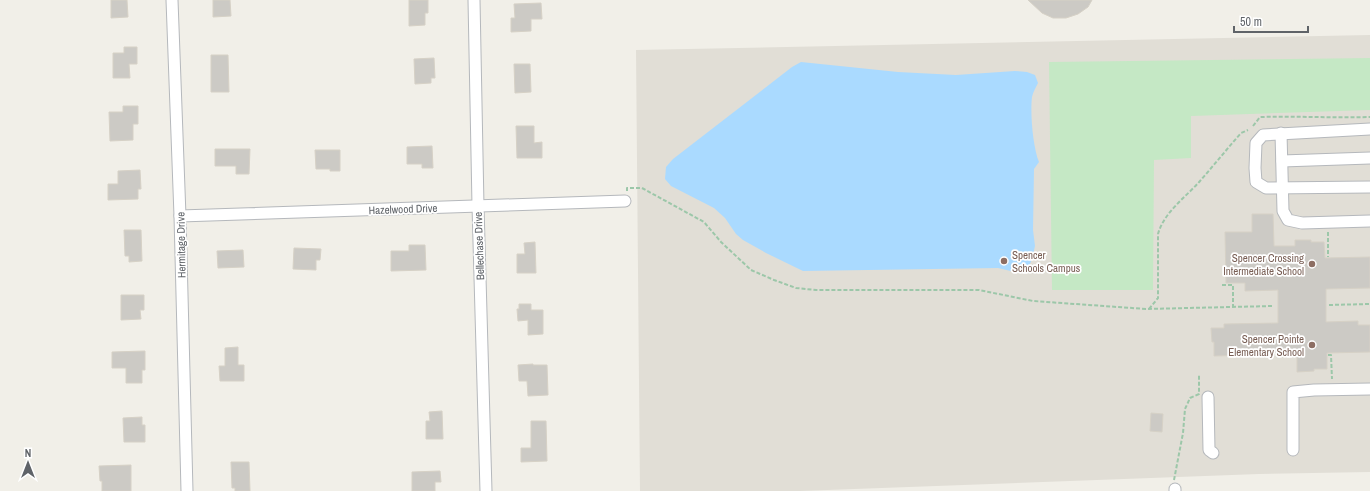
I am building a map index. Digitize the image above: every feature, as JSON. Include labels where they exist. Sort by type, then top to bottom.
[{"type":"street","name":"Hermitage Drive","points":[[172,0],[180,216],[187,491]]},
{"type":"street","name":"Bellechase Drive","points":[[474,0],[486,491]]},
{"type":"street","points":[[1370,129],[1263,135],[1256,143],[1255,168],[1256,182],[1266,188],[1370,187]]},
{"type":"street","points":[[1282,133],[1283,211],[1288,220],[1302,223],[1370,221]]},
{"type":"street","points":[[1282,161],[1370,158]]},
{"type":"street","name":"Hazelwood Drive","points":[[180,216],[625,201]]},
{"type":"street","points":[[1292,450],[1292,392],[1370,389]]},
{"type":"street","points":[[1208,396],[1209,450],[1213,453]]},
{"type":"path","points":[[1253,126],[1260,117],[1370,117]]},
{"type":"path","points":[[1149,309],[1158,298],[1158,234],[1161,224],[1167,215],[1200,181],[1241,133],[1248,130]]},
{"type":"path","points":[[625,201],[627,188],[642,188],[704,222],[721,242],[751,270],[796,288],[816,290],[979,290],[1033,301],[1149,309],[1272,306]]},
{"type":"path","points":[[1328,229],[1328,257]]},
{"type":"path","points":[[1222,285],[1233,285],[1233,307]]},
{"type":"path","points":[[1329,306],[1370,304]]},
{"type":"path","points":[[1328,355],[1331,355],[1332,382]]},
{"type":"path","points":[[1175,490],[1174,475],[1182,440],[1185,409],[1190,398],[1199,394],[1199,375]]},
{"type":"shaded area","name":"Spencer Schools Campus","points":[[1370,35],[1370,472],[1259,474],[800,491],[640,491],[636,50]]},
{"type":"green space","points":[[1370,58],[1370,110],[1191,116],[1191,158],[1154,160],[1153,290],[1052,290],[1049,62]]},
{"type":"water","points":[[801,62],[898,72],[956,75],[1015,71],[1027,72],[1035,75],[1038,83],[1032,97],[1031,104],[1035,148],[1039,162],[1034,169],[1033,230],[1035,246],[1027,271],[1019,273],[998,268],[803,271],[743,240],[736,234],[725,218],[714,208],[671,186],[665,179],[666,167],[673,159],[792,67]]},
{"type":"building","points":[[111,0],[127,0],[128,17],[111,18]]},
{"type":"building","points":[[213,0],[230,0],[231,16],[213,17]]},
{"type":"building","points":[[409,0],[428,0],[428,13],[425,13],[425,25],[409,26]]},
{"type":"building","points":[[1028,0],[1092,0],[1088,7],[1078,14],[1066,18],[1053,18],[1042,13]]},
{"type":"building","points":[[541,3],[542,19],[531,19],[531,31],[511,32],[511,18],[515,18],[514,4]]},
{"type":"building","points":[[124,47],[137,47],[137,64],[129,64],[130,78],[113,78],[113,53],[124,53]]},
{"type":"building","points":[[211,55],[228,55],[229,92],[211,92]]},
{"type":"building","points":[[434,58],[435,78],[431,78],[431,83],[415,84],[414,59]]},
{"type":"building","points":[[514,64],[530,64],[531,92],[515,93]]},
{"type":"building","points":[[123,106],[138,106],[138,124],[133,124],[133,140],[110,141],[109,112],[123,112]]},
{"type":"building","points":[[516,126],[534,126],[534,143],[542,142],[542,158],[517,158]]},
{"type":"building","points":[[432,146],[433,168],[422,168],[422,164],[407,164],[407,147]]},
{"type":"building","points":[[215,149],[250,149],[249,174],[236,174],[236,166],[215,166]]},
{"type":"building","points":[[315,150],[340,150],[340,171],[316,169]]},
{"type":"building","points":[[140,170],[141,189],[138,189],[138,199],[108,200],[108,184],[118,184],[118,171]]},
{"type":"building","points":[[1252,214],[1273,214],[1274,246],[1295,246],[1295,240],[1311,240],[1311,242],[1324,242],[1325,258],[1370,257],[1370,288],[1326,289],[1326,322],[1358,321],[1358,325],[1370,325],[1370,352],[1327,353],[1327,369],[1314,369],[1314,371],[1297,372],[1297,354],[1214,356],[1214,342],[1212,342],[1211,328],[1224,328],[1224,324],[1278,323],[1278,290],[1245,291],[1245,283],[1226,283],[1225,232],[1252,232]]},
{"type":"building","points":[[124,230],[141,230],[142,261],[129,262],[129,256],[125,256]]},
{"type":"building","points":[[535,242],[536,273],[517,273],[517,254],[525,254],[524,243]]},
{"type":"building","points":[[409,245],[425,245],[426,270],[391,271],[391,251],[409,251]]},
{"type":"building","points":[[294,248],[321,249],[320,260],[316,260],[316,270],[293,269]]},
{"type":"building","points":[[243,250],[244,267],[218,268],[217,251]]},
{"type":"building","points":[[121,295],[144,295],[144,310],[140,310],[141,319],[121,320]]},
{"type":"building","points":[[519,304],[531,304],[531,310],[543,310],[543,334],[528,335],[528,320],[518,321],[517,309],[519,309]]},
{"type":"building","points":[[238,347],[238,365],[244,365],[244,381],[220,381],[219,366],[225,366],[225,348]]},
{"type":"building","points":[[145,351],[145,370],[142,370],[142,383],[126,383],[126,368],[112,368],[112,352]]},
{"type":"building","points":[[518,365],[547,365],[548,395],[528,396],[527,381],[519,381]]},
{"type":"building","points":[[442,411],[443,439],[426,439],[426,421],[430,421],[429,412]]},
{"type":"building","points":[[1151,413],[1163,414],[1162,432],[1150,431]]},
{"type":"building","points":[[142,417],[142,425],[145,425],[145,442],[124,442],[123,418]]},
{"type":"building","points":[[531,421],[546,421],[547,461],[521,462],[521,448],[531,448]]},
{"type":"building","points":[[231,462],[249,462],[250,491],[235,491],[235,488],[232,488]]},
{"type":"building","points":[[131,465],[131,491],[102,491],[99,466]]},
{"type":"building","points":[[440,471],[441,482],[435,482],[435,491],[412,491],[412,472]]},
{"type":"place","name":"Spencer Schools Campus","points":[[1004,261]]},
{"type":"place","name":"Spencer Crossing Intermediate School","points":[[1312,264]]},
{"type":"place","name":"Spencer Pointe Elementary School","points":[[1312,345]]}]
